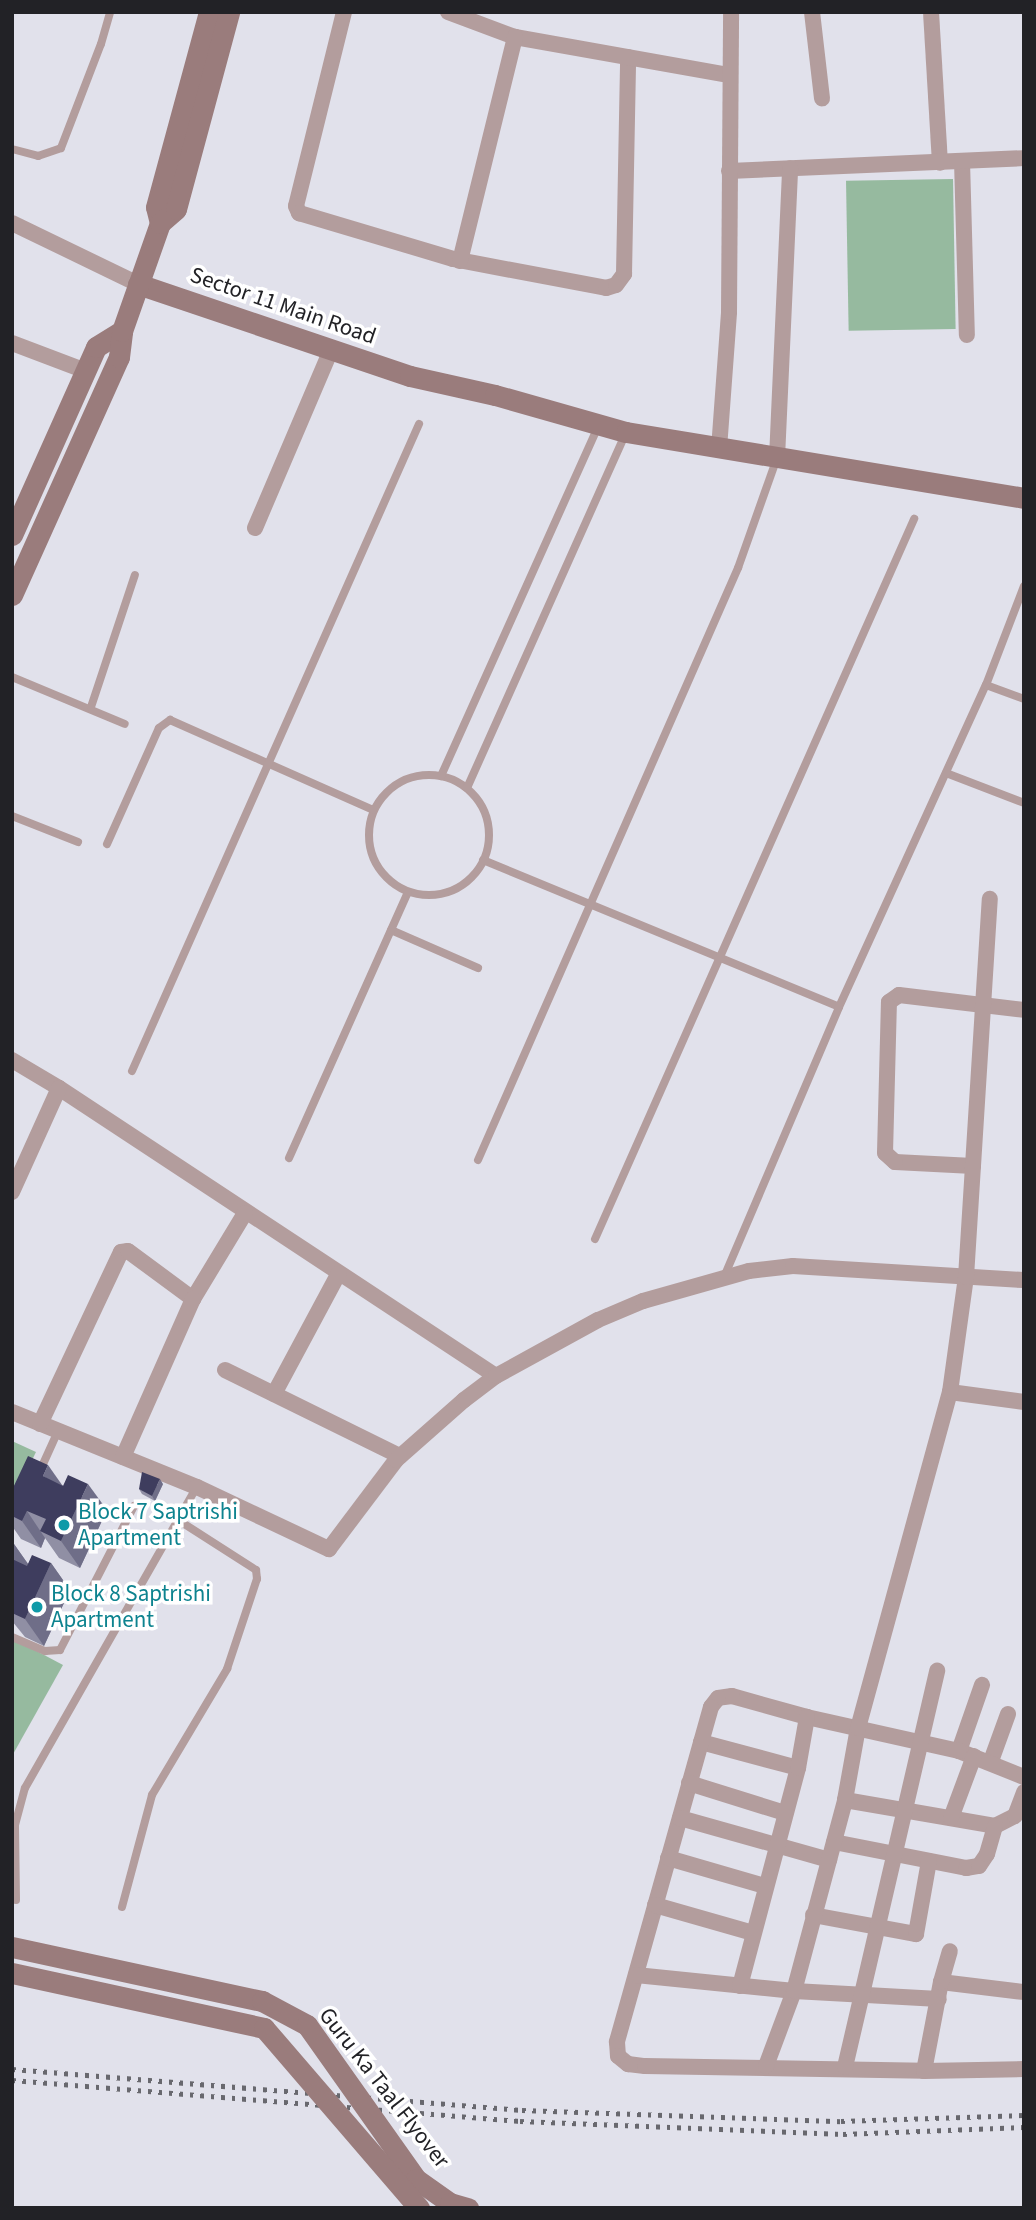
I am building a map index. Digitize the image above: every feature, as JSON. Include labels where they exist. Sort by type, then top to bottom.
[{"type":"street","points":[[160,223],[156,207],[209,12]]},
{"type":"street","points":[[12,595],[119,357],[122,331],[160,223],[176,209],[229,12]]},
{"type":"street","points":[[344,12],[297,210],[302,215],[460,261],[606,288],[621,282],[624,274],[628,57]]},
{"type":"street","points":[[448,12],[515,37],[728,75]]},
{"type":"street","points":[[719,449],[729,312],[728,75],[731,12]]},
{"type":"street","points":[[812,12],[822,98]]},
{"type":"street","points":[[931,12],[940,163]]},
{"type":"street","points":[[460,261],[515,37]]},
{"type":"street","points":[[729,171],[1024,158]]},
{"type":"street","points":[[962,162],[967,335]]},
{"type":"street","points":[[777,458],[790,168]]},
{"type":"street","points":[[12,223],[138,284]]},
{"type":"street","name":"Sector 11 Main Road","points":[[138,284],[410,376],[495,395],[626,432],[1024,498]]},
{"type":"street","points":[[12,535],[96,347],[122,331]]},
{"type":"street","points":[[12,343],[86,370]]},
{"type":"street","points":[[255,528],[331,350]]},
{"type":"street","points":[[766,2066],[794,1991],[845,1800],[858,1728],[950,1392],[966,1277],[990,899]]},
{"type":"street","points":[[973,1166],[895,1162],[885,1153],[889,1002],[899,995],[1024,1010]]},
{"type":"street","points":[[12,1060],[59,1088],[496,1376]]},
{"type":"street","points":[[12,1192],[59,1088]]},
{"type":"street","points":[[123,1457],[193,1299],[245,1213]]},
{"type":"street","points":[[40,1424],[121,1252],[128,1251],[193,1299]]},
{"type":"street","points":[[12,1412],[197,1487],[329,1549],[400,1456],[496,1376],[632,1305],[724,1278],[793,1266],[1024,1280]]},
{"type":"street","points":[[274,1394],[339,1273]]},
{"type":"street","points":[[225,1370],[400,1456]]},
{"type":"street","points":[[950,1392],[1024,1402]]},
{"type":"street","points":[[845,2067],[937,1671]]},
{"type":"street","points":[[951,1818],[982,1685]]},
{"type":"street","points":[[1024,1777],[991,1761],[921,1742],[807,1717],[732,1696],[718,1698],[711,1707],[617,2042],[618,2056],[628,2064],[845,2067],[924,2071],[1024,2069]]},
{"type":"street","points":[[991,1761],[1008,1714]]},
{"type":"street","points":[[740,1986],[798,1768],[807,1717]]},
{"type":"street","points":[[701,1742],[798,1768]]},
{"type":"street","points":[[690,1783],[785,1813]]},
{"type":"street","points":[[845,1800],[995,1826],[1019,1817],[1024,1793]]},
{"type":"street","points":[[680,1818],[828,1860]]},
{"type":"street","points":[[834,1842],[966,1868],[979,1866],[987,1854],[995,1826]]},
{"type":"street","points":[[668,1858],[765,1886]]},
{"type":"street","points":[[813,1915],[916,1934],[929,1861]]},
{"type":"street","points":[[655,1905],[753,1933]]},
{"type":"street","name":"Guru Ka Taal Flyover","points":[[12,1947],[262,2001],[307,2025],[416,2179],[450,2203],[468,2208]]},
{"type":"street","points":[[924,2071],[950,1951]]},
{"type":"street","points":[[12,1973],[264,2028],[419,2208]]},
{"type":"street","points":[[636,1975],[862,1995],[940,1991],[1024,1992]]},
{"type":"lane","points":[[12,149],[38,156],[61,148],[101,44],[110,12]]},
{"type":"lane","points":[[132,1071],[270,764],[373,522],[419,424]]},
{"type":"lane","points":[[441,776],[599,425]]},
{"type":"lane","points":[[467,788],[626,432]]},
{"type":"lane","points":[[478,1160],[738,568],[777,458]]},
{"type":"lane","points":[[595,1239],[914,519]]},
{"type":"lane","points":[[91,707],[135,575]]},
{"type":"lane","points":[[724,1278],[839,1007],[986,685],[1024,586]]},
{"type":"lane","points":[[12,677],[91,707],[125,724]]},
{"type":"lane","points":[[986,685],[1024,699]]},
{"type":"lane","points":[[107,844],[163,723],[170,720],[373,810]]},
{"type":"lane","points":[[946,773],[1024,803]]},
{"type":"lane","points":[[425,775],[441,776],[467,788],[480,803],[488,821],[489,841],[484,860],[474,875],[452,890],[426,895],[408,892],[393,884],[373,858],[369,834],[373,810],[382,796],[401,781],[425,775]]},
{"type":"lane","points":[[12,816],[78,842]]},
{"type":"lane","points":[[484,860],[839,1007]]},
{"type":"lane","points":[[289,1158],[408,892]]},
{"type":"lane","points":[[391,930],[478,968]]},
{"type":"lane","points":[[35,1480],[58,1431]]},
{"type":"lane","points":[[16,1900],[15,1825],[25,1788],[197,1487]]},
{"type":"lane","points":[[12,1637],[45,1651],[60,1650],[135,1506]]},
{"type":"lane","points":[[122,1907],[152,1795],[227,1669],[257,1579],[256,1570],[178,1520]]},
{"type":"green space","points":[[953,179],[956,329],[849,331],[846,181]]},
{"type":"green space","points":[[12,1441],[36,1452],[12,1501]]},
{"type":"green space","points":[[12,1638],[63,1665],[12,1756]]},
{"type":"building","points":[[28,1456],[48,1465],[43,1476],[63,1486],[68,1475],[88,1484],[61,1541],[40,1531],[46,1519],[27,1511],[22,1521],[12,1516],[12,1490]]},
{"type":"building","points":[[142,1472],[160,1479],[152,1496],[139,1489]]},
{"type":"building","points":[[32,1555],[51,1563],[25,1619],[12,1613],[12,1559],[27,1566]]},
{"type":"railway","points":[[12,2069],[522,2110],[841,2121],[1024,2115]]},
{"type":"railway","points":[[12,2080],[520,2121],[843,2134],[1024,2127]]},
{"type":"place","name":"Block 7 Saptrishi Apartment","points":[[64,1525]]},
{"type":"place","name":"Block 8 Saptrishi Apartment","points":[[37,1607]]}]
